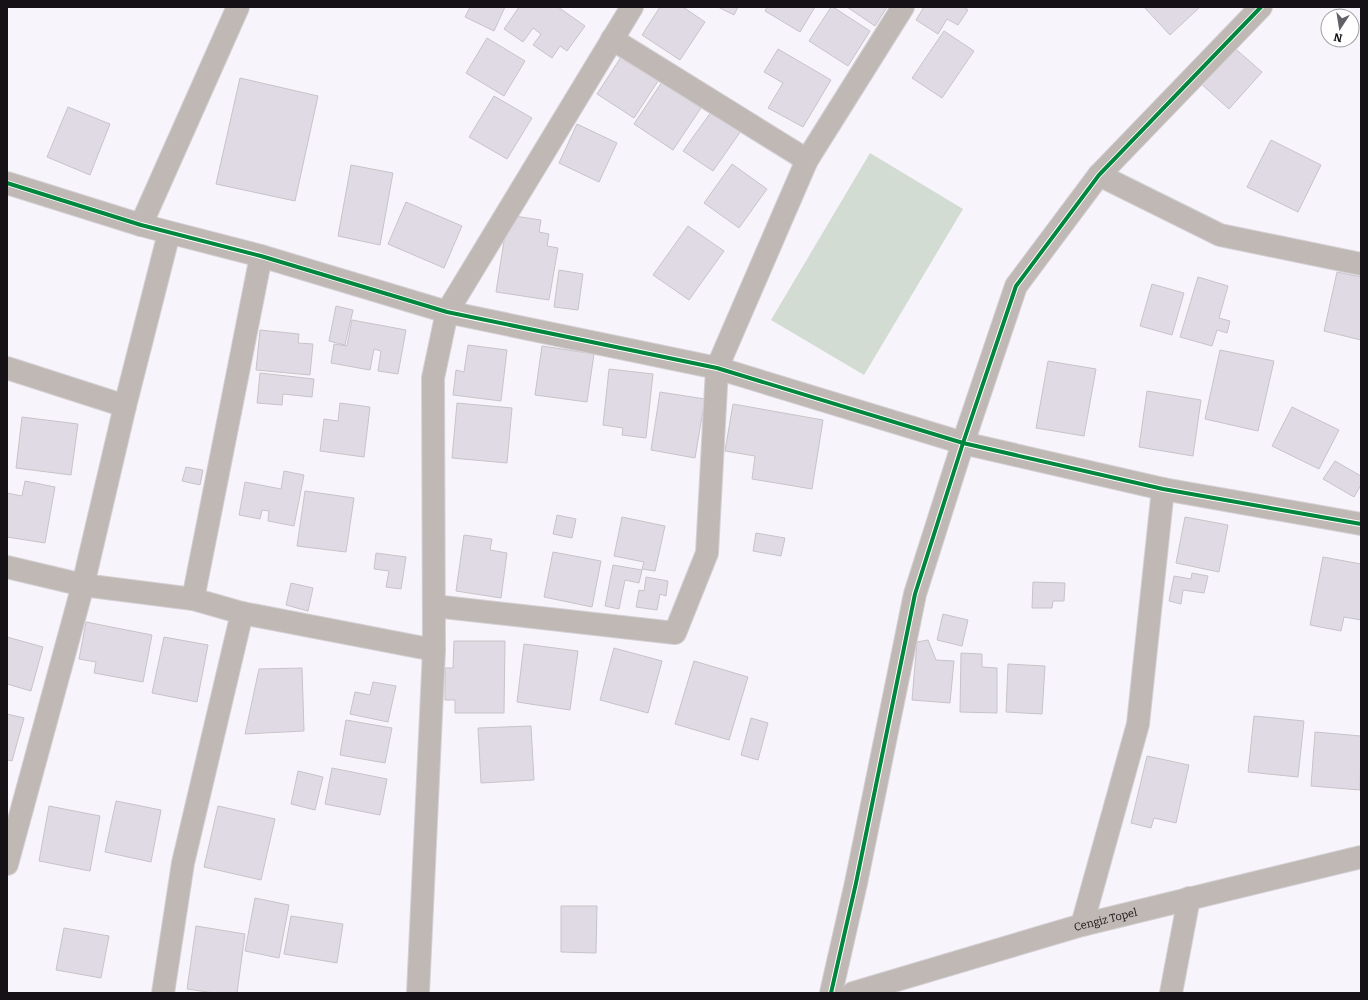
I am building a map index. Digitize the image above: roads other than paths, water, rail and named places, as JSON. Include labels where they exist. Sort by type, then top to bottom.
[{"type":"street","points":[[141,225],[238,7]]},
{"type":"street","points":[[418,993],[434,650],[433,378],[447,312],[632,7]]},
{"type":"street","points":[[434,606],[675,633],[707,553],[716,368],[808,160],[903,7]]},
{"type":"street","points":[[831,993],[856,883],[915,594],[1016,286],[1099,175],[1261,7]]},
{"type":"street","points":[[612,39],[808,160]]},
{"type":"street","points":[[1099,175],[1220,235],[1361,264]]},
{"type":"street","points":[[7,183],[141,225],[261,256],[447,312],[716,368],[963,444],[1163,489],[1361,524]]},
{"type":"street","points":[[7,864],[83,585],[125,406],[169,233]]},
{"type":"street","points":[[193,599],[261,256]]},
{"type":"street","points":[[7,368],[125,406]]},
{"type":"street","points":[[1082,925],[1138,724],[1163,489]]},
{"type":"street","points":[[7,567],[83,585],[193,599],[242,613],[434,650]]},
{"type":"street","points":[[163,993],[183,862],[242,613]]},
{"type":"street","name":"Cengiz Topel","points":[[853,993],[899,986],[1082,925],[1361,857]]},
{"type":"street","points":[[1171,993],[1189,898]]}]
